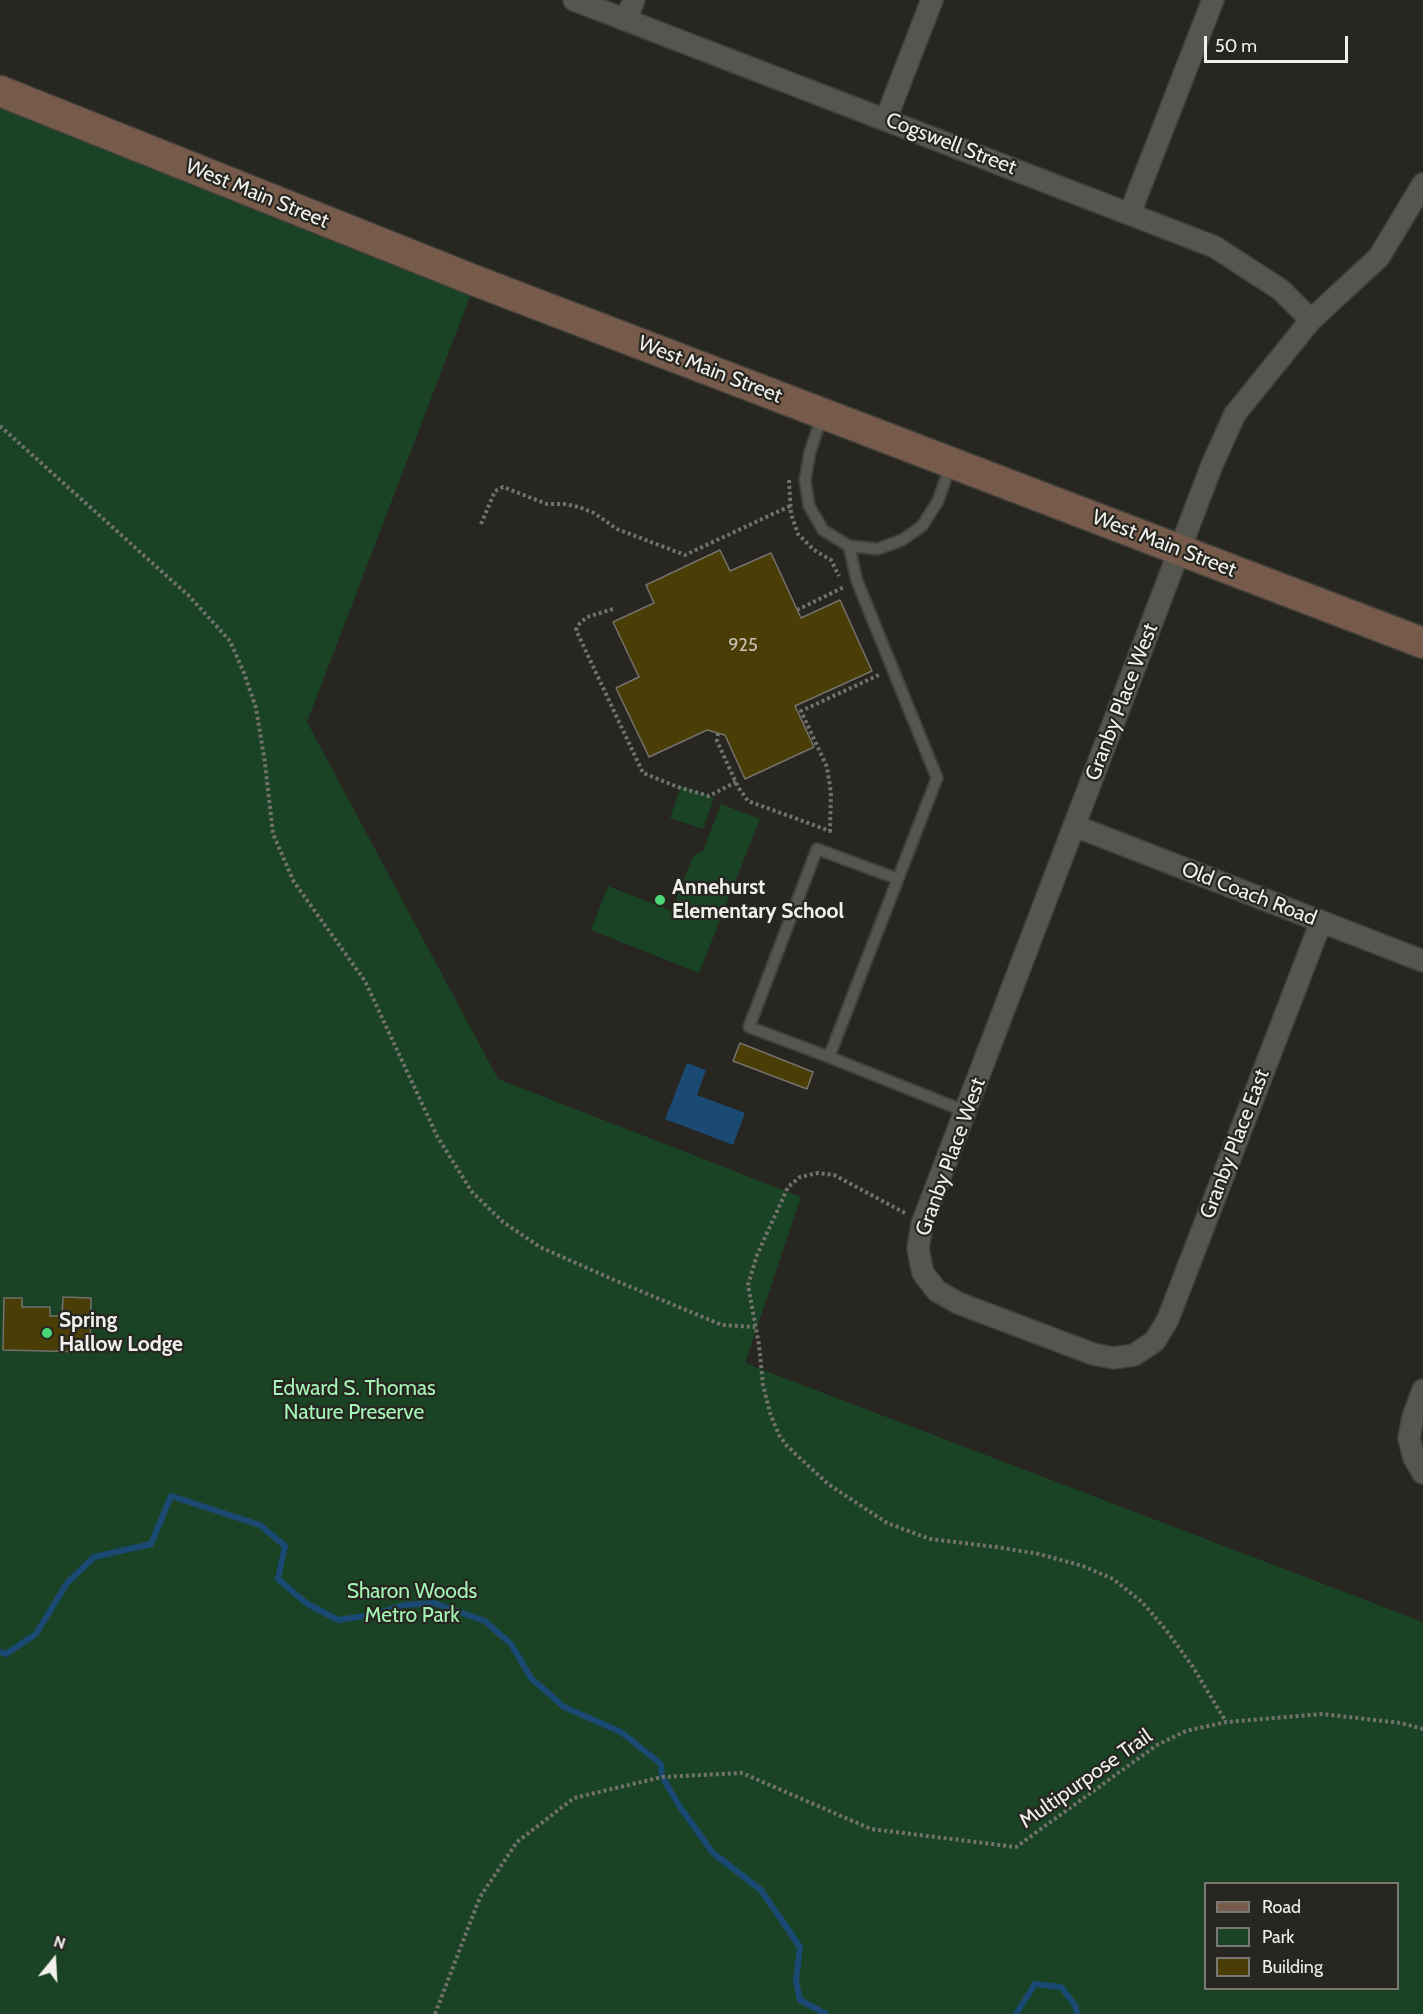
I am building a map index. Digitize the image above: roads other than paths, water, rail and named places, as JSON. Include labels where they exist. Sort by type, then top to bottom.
[{"type":"main road","name":"West Main Street","points":[[0,91],[484,284],[1423,643]]},
{"type":"street","name":"Cogswell Street","points":[[574,0],[630,9],[886,119],[1215,247],[1281,290],[1311,320]]},
{"type":"street","points":[[886,119],[932,0]]},
{"type":"street","points":[[1130,213],[1213,0]]},
{"type":"street","name":"Granby Place West","points":[[923,1272],[918,1249],[922,1224],[967,1112],[1212,465],[1234,414],[1311,320],[1379,257],[1423,184]]},
{"type":"street","name":"Old Coach Road","points":[[1075,826],[1423,961]]},
{"type":"street","name":"Granby Place East","points":[[923,1272],[937,1291],[957,1303],[1093,1354],[1113,1358],[1134,1355],[1155,1341],[1168,1319],[1321,922]]},
{"type":"street","points":[[1418,1465],[1409,1438],[1413,1417],[1423,1390]]},
{"type":"lane","points":[[823,413],[810,452],[805,480],[809,506],[823,530],[849,546],[878,549],[902,540],[922,526],[938,501],[951,462]]},
{"type":"lane","points":[[829,1057],[937,778],[856,579],[849,546]]},
{"type":"lane","points":[[898,879],[817,849],[748,1027],[967,1112]]},
{"type":"water","points":[[687,1063],[706,1070],[697,1095],[745,1113],[733,1145],[665,1119]]},
{"type":"waterway","points":[[0,1652],[6,1654],[36,1634],[67,1583],[94,1557],[151,1544],[171,1496],[260,1525],[285,1546],[278,1579],[306,1603],[338,1620],[371,1615],[404,1605],[434,1603],[485,1621],[511,1644],[531,1678],[564,1707],[621,1732],[661,1764],[662,1775]]},
{"type":"waterway","points":[[664,1780],[713,1853],[761,1890],[800,1947],[796,1981],[800,2000],[826,2014]]},
{"type":"waterway","points":[[1016,2014],[1035,1984],[1061,1987],[1075,2005],[1077,2014]]},
{"type":"place","name":"Annehurst Elementary School","points":[[660,900]]},
{"type":"place","name":"Spring Hallow Lodge","points":[[47,1333]]},
{"type":"park label","name":"Edward S. Thomas Nature Preserve","points":[[354,1401]]},
{"type":"park label","name":"Sharon Woods Metro Park","points":[[412,1604]]}]
